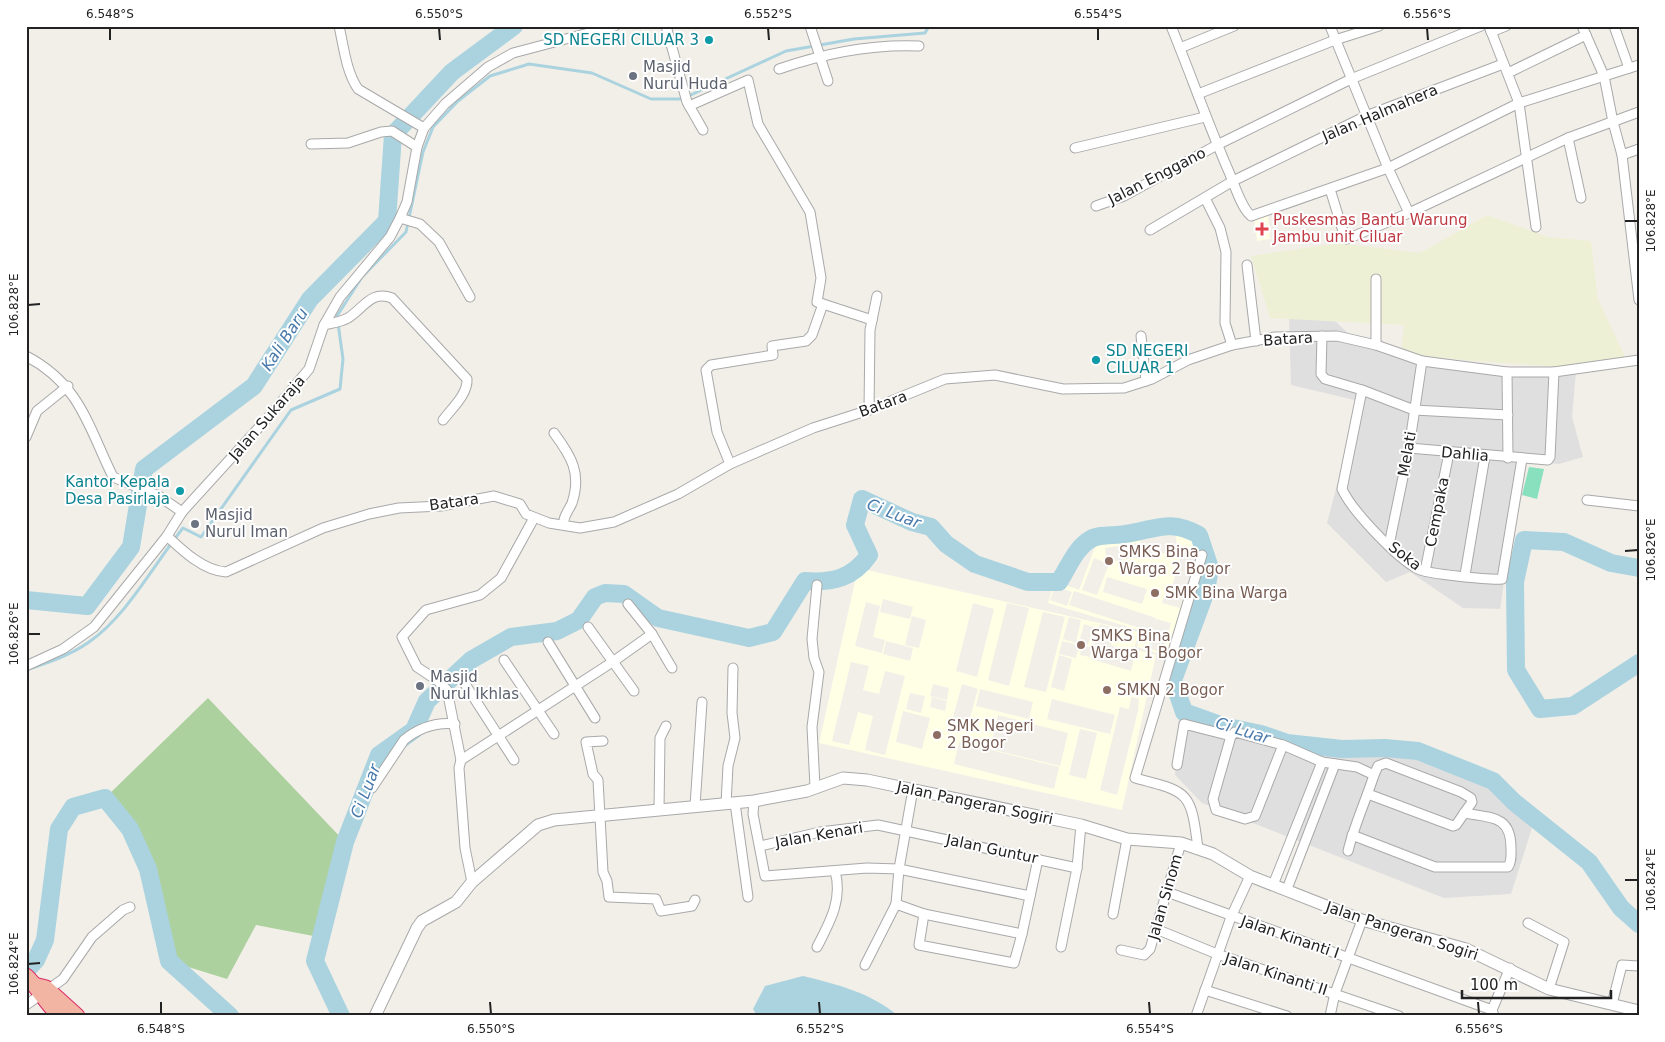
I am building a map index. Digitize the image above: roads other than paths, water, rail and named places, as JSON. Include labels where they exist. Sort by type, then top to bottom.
[{"type":"highway","points":[[37,986],[60,1016]]},
{"type":"highway","points":[[37,986],[77,1016]]},
{"type":"street","points":[[339,26],[350,72],[358,89],[424,128]]},
{"type":"street","name":"Jalan Sukaraja","points":[[26,666],[63,649],[94,627],[171,540],[182,512],[272,414],[309,369],[340,297],[403,219],[408,202],[417,147],[424,128],[458,91],[488,67],[513,53],[615,26]]},
{"type":"street","points":[[666,26],[687,100],[703,130]]},
{"type":"street","points":[[810,26],[828,81]]},
{"type":"street","points":[[1172,26],[1205,117],[1233,182],[1251,216],[1388,168],[1519,103],[1639,65]]},
{"type":"street","points":[[1180,48],[1234,26]]},
{"type":"street","points":[[1330,26],[1388,168],[1409,212]]},
{"type":"street","points":[[1198,94],[1335,40],[1380,26]]},
{"type":"street","name":"Jalan Enggano","points":[[1096,206],[1124,196],[1217,145],[1351,79],[1481,26]]},
{"type":"street","points":[[1506,26],[1490,29],[1519,103],[1536,227]]},
{"type":"street","points":[[1582,26],[1604,76],[1612,122],[1622,155],[1639,300]]},
{"type":"street","points":[[1614,26],[1629,68]]},
{"type":"street","points":[[1508,73],[1586,35]]},
{"type":"street","points":[[779,68],[819,53],[880,45],[919,46]]},
{"type":"street","name":"Jalan Halmahera","points":[[1150,230],[1233,182],[1366,116],[1503,64]]},
{"type":"street","points":[[687,100],[748,80],[758,124],[810,212],[820,278],[820,303],[812,335],[806,341],[772,346],[773,355],[711,365],[706,370],[717,432],[730,464]]},
{"type":"street","points":[[1330,189],[1344,238],[1347,239],[1409,212],[1415,212],[1568,138],[1639,112]]},
{"type":"street","points":[[1075,148],[1205,117]]},
{"type":"street","points":[[311,144],[348,143],[381,132],[392,132],[417,147]]},
{"type":"street","points":[[1568,138],[1581,198]]},
{"type":"street","points":[[1622,155],[1639,149]]},
{"type":"street","points":[[1204,198],[1220,228],[1226,252],[1225,323],[1232,345]]},
{"type":"street","points":[[403,219],[420,224],[439,242],[470,297]]},
{"type":"street","points":[[1247,265],[1256,341]]},
{"type":"street","points":[[1376,279],[1376,345]]},
{"type":"street","points":[[329,324],[347,318],[367,301],[375,297],[384,295],[392,298],[458,366],[467,378],[468,385],[443,420]]},
{"type":"street","points":[[869,410],[872,320],[877,296]]},
{"type":"street","points":[[820,303],[872,320]]},
{"type":"street","points":[[1141,336],[1146,381]]},
{"type":"street","points":[[1322,336],[1321,374],[1323,378],[1362,390],[1414,410],[1508,415]]},
{"type":"street","name":"Batara","points":[[171,540],[204,566],[216,572],[226,572],[331,524],[399,508],[441,506],[494,496],[520,504],[526,514],[534,518],[580,528],[614,522],[678,494],[730,464],[813,428],[869,410],[945,379],[995,375],[1062,389],[1124,388],[1146,381],[1188,360],[1232,345],[1275,337],[1322,336],[1353,339],[1422,361],[1507,372],[1554,372],[1639,360]]},
{"type":"street","points":[[26,356],[46,366],[68,386],[87,420],[113,477],[159,496],[182,512]]},
{"type":"street","name":"Melati","points":[[1390,546],[1409,448],[1422,361]]},
{"type":"street","points":[[1507,372],[1508,458]]},
{"type":"street","name":"Dahlia","points":[[1409,448],[1546,461],[1550,457],[1554,372]]},
{"type":"street","points":[[26,438],[37,412],[68,386]]},
{"type":"street","name":"Soka","points":[[1362,390],[1342,489],[1361,515],[1390,546],[1418,569],[1425,572],[1502,579],[1522,459]]},
{"type":"street","points":[[554,433],[572,458],[576,475],[571,504],[565,512],[563,524]]},
{"type":"street","name":"Cempaka","points":[[1425,572],[1449,453]]},
{"type":"street","points":[[1465,576],[1485,456]]},
{"type":"street","points":[[1587,500],[1639,506]]},
{"type":"street","points":[[472,882],[465,848],[459,768],[461,760],[447,690],[438,680],[417,668],[403,640],[402,634],[426,610],[485,593],[502,578],[534,518]]},
{"type":"street","points":[[1198,848],[1195,822],[1188,801],[1182,793],[1135,778],[1202,555]]},
{"type":"street","points":[[815,787],[812,728],[819,672],[814,658],[812,639],[817,584]]},
{"type":"street","points":[[628,604],[652,634],[672,668]]},
{"type":"street","points":[[588,626],[634,691]]},
{"type":"street","points":[[461,760],[614,661],[652,634]]},
{"type":"street","points":[[548,642],[595,718]]},
{"type":"street","points":[[504,660],[554,734]]},
{"type":"street","points":[[733,668],[732,713],[735,738],[728,766],[731,804],[748,897]]},
{"type":"street","points":[[464,684],[514,760]]},
{"type":"street","points":[[695,806],[702,702]]},
{"type":"street","points":[[372,788],[404,740],[409,736],[433,725],[455,724]]},
{"type":"street","points":[[659,810],[660,738],[666,726]]},
{"type":"street","points":[[1177,765],[1183,726],[1231,736]]},
{"type":"street","points":[[1283,745],[1255,816],[1245,819],[1216,810],[1212,802],[1231,736],[1235,732],[1283,745],[1322,762],[1357,767],[1374,775]]},
{"type":"street","points":[[602,740],[586,742],[593,774],[598,780],[603,872],[608,881],[610,898],[656,899],[661,911],[692,906],[695,900]]},
{"type":"street","points":[[1273,886],[1322,762]]},
{"type":"street","points":[[1348,851],[1352,834],[1378,766],[1386,763],[1416,774],[1471,798],[1472,802],[1453,826],[1368,794]]},
{"type":"street","points":[[1287,889],[1335,764]]},
{"type":"street","name":"Jalan Pangeran Sogiri","points":[[375,1016],[416,928],[422,921],[456,902],[472,882],[538,826],[554,820],[754,802],[807,791],[844,778],[913,789],[1081,825],[1128,838],[1181,842],[1213,854],[1250,876],[1273,886],[1287,889],[1313,902],[1362,920],[1466,949],[1510,968],[1535,984],[1639,1011]]},
{"type":"street","points":[[865,965],[896,904],[899,869],[907,832],[913,789]]},
{"type":"street","points":[[754,802],[753,814],[765,876],[835,870],[899,869],[1030,896]]},
{"type":"street","points":[[1352,834],[1435,866],[1508,867],[1511,837],[1506,826],[1500,820],[1464,813]]},
{"type":"street","name":"Jalan Kenari","points":[[760,846],[798,836],[858,826],[878,825],[907,832]]},
{"type":"street","points":[[1060,948],[1077,868],[1081,825]]},
{"type":"street","name":"Jalan Guntur","points":[[907,832],[1077,868]]},
{"type":"street","points":[[1113,914],[1128,838]]},
{"type":"street","name":"Jalan Sinom","points":[[1121,950],[1132,954],[1147,953],[1156,929],[1181,842]]},
{"type":"street","points":[[924,914],[918,942],[922,946],[1014,963],[1038,859]]},
{"type":"street","points":[[817,947],[829,924],[839,895],[835,870]]},
{"type":"street","points":[[1196,1016],[1231,917],[1250,876]]},
{"type":"street","name":"Jalan Kinanti I","points":[[1167,892],[1493,1013]]},
{"type":"street","points":[[896,904],[924,914],[1022,934]]},
{"type":"street","points":[[26,1005],[37,986],[63,980],[92,937],[123,910],[130,907]]},
{"type":"street","points":[[1330,1016],[1335,993],[1362,920]]},
{"type":"street","points":[[1528,924],[1564,942],[1549,989]]},
{"type":"street","name":"Jalan Kinanti II","points":[[1156,929],[1217,954],[1399,1016]]},
{"type":"street","points":[[1612,1004],[1622,965],[1639,966]]},
{"type":"street","points":[[1493,1013],[1510,968]]},
{"type":"street","points":[[1205,990],[1287,1016]]},
{"type":"water","points":[[803,976],[841,986],[865,995],[898,1016],[757,1016],[753,1009],[765,986]]},
{"type":"waterway","name":"Kali Baru","points":[[26,600],[87,606],[131,547],[144,469],[254,386],[310,299],[387,221],[393,135],[452,72],[514,26]]},
{"type":"waterway","points":[[26,670],[75,651],[103,631],[128,604],[183,528],[201,537],[291,410],[340,389],[343,359],[337,316],[362,277],[406,232],[423,152],[433,127],[458,101],[490,76],[529,64],[592,73],[651,99],[682,99],[786,51],[854,39],[925,33],[929,26]]},
{"type":"waterway","name":"Ci Luar","points":[[341,1016],[315,961],[345,842],[379,755],[414,730],[427,701],[471,660],[511,637],[557,631],[579,620],[595,597],[605,593],[624,594],[658,618],[749,638],[773,632],[805,581],[833,580],[849,574],[863,563],[869,555],[855,525],[862,499],[912,522],[931,527],[946,544],[975,564],[1028,582],[1059,582],[1077,552],[1094,537],[1170,526],[1179,527],[1199,535],[1210,568],[1206,591],[1173,680],[1184,712],[1223,726],[1261,734],[1287,743],[1342,749],[1385,748],[1418,751],[1493,781],[1514,802],[1589,862],[1621,908],[1639,924]]},
{"type":"waterway","name":"Ci Luar","points":[[1639,568],[1611,563],[1564,542],[1524,540],[1515,582],[1516,670],[1540,709],[1573,706],[1639,663]]},
{"type":"waterway","name":"Ci Luar","points":[[26,971],[36,960],[45,940],[59,829],[73,807],[105,798],[130,829],[148,869],[169,961],[230,1016]]},
{"type":"place","name":"SD NEGERI CILUAR 3","points":[[709,40]]},
{"type":"place","name":"Masjid Nurul Huda","points":[[633,76]]},
{"type":"place","name":"Puskesmas Bantu Warung Jambu unit Ciluar","points":[[1262,229]]},
{"type":"place","name":"SD NEGERI CILUAR 1","points":[[1096,360]]},
{"type":"place","name":"Kantor Kepala Desa Pasirlaja","points":[[180,491]]},
{"type":"place","name":"Masjid Nurul Iman","points":[[195,524]]},
{"type":"place","name":"SMKS Bina Warga 2 Bogor","points":[[1109,561]]},
{"type":"place","name":"SMK Bina Warga","points":[[1155,593]]},
{"type":"place","name":"SMKS Bina Warga 1 Bogor","points":[[1081,645]]},
{"type":"place","name":"Masjid Nurul Ikhlas","points":[[420,686]]},
{"type":"place","name":"SMKN 2 Bogor","points":[[1107,690]]},
{"type":"place","name":"SMK Negeri 2 Bogor","points":[[937,735]]}]
